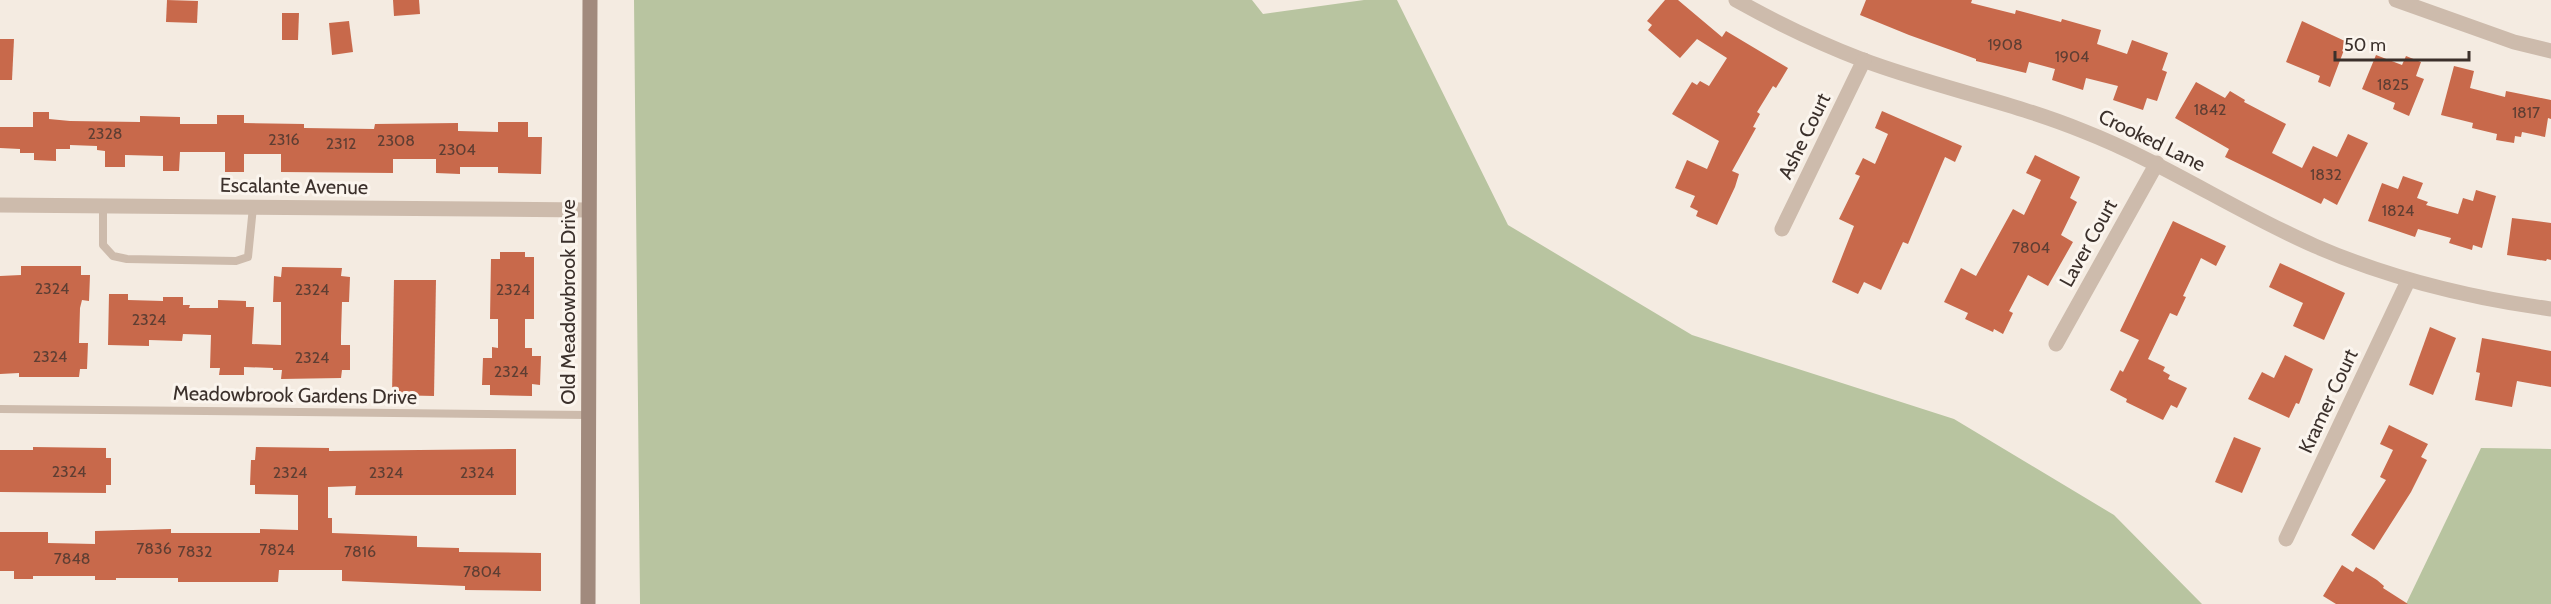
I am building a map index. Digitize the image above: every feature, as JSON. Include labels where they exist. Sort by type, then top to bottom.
[{"type":"main road","name":"Old Meadowbrook Drive","points":[[588,604],[590,0]]},
{"type":"street","name":"Crooked Lane","points":[[1736,0],[1789,30],[1864,60],[2073,126],[2131,149],[2316,246],[2408,281],[2496,301],[2551,309]]},
{"type":"street","points":[[2396,0],[2505,39],[2551,51]]},
{"type":"street","name":"Ashe Court","points":[[1782,229],[1864,60]]},
{"type":"street","name":"Laver Court","points":[[2056,344],[2157,163]]},
{"type":"street","name":"Escalante Avenue","points":[[0,204],[588,210]]},
{"type":"street","name":"Kramer Court","points":[[2286,539],[2408,281]]},
{"type":"lane","points":[[103,206],[103,245],[113,256],[127,259],[236,261],[248,257],[253,207]]},
{"type":"lane","name":"Meadowbrook Gardens Drive","points":[[0,409],[589,415]]},
{"type":"green space","points":[[634,0],[1252,0],[1263,14],[1364,0],[1397,0],[1508,225],[1692,335],[1954,419],[2114,515],[2202,604],[640,604]]},
{"type":"green space","points":[[2481,448],[2551,449],[2551,604],[2406,604]]},
{"type":"building","points":[[167,0],[198,1],[197,23],[166,22]]},
{"type":"building","points":[[393,0],[419,0],[420,14],[394,16]]},
{"type":"building","points":[[1665,0],[1678,0],[1722,37],[1726,31],[1788,68],[1776,88],[1773,86],[1757,112],[1760,114],[1753,127],[1756,128],[1732,171],[1739,174],[1717,225],[1696,216],[1698,211],[1690,207],[1695,196],[1675,188],[1687,160],[1707,169],[1719,141],[1672,114],[1692,82],[1697,85],[1700,81],[1709,86],[1727,58],[1697,39],[1680,58],[1648,30],[1652,25],[1647,21]]},
{"type":"building","points":[[1866,0],[1972,0],[1971,3],[2015,14],[2016,10],[2061,22],[2062,19],[2101,30],[2097,44],[2127,54],[2132,40],[2168,53],[2162,70],[2167,72],[2157,101],[2147,98],[2143,110],[2113,100],[2118,86],[2086,78],[2083,90],[2052,80],[2055,69],[2029,62],[2026,73],[1976,61],[1976,59],[1909,35],[1860,15]]},
{"type":"building","points":[[282,13],[299,13],[298,40],[282,40]]},
{"type":"building","points":[[349,21],[353,52],[332,55],[329,23]]},
{"type":"building","points":[[2302,21],[2347,42],[2330,87],[2318,82],[2320,76],[2286,62]]},
{"type":"building","points":[[0,39],[14,39],[12,80],[0,80]]},
{"type":"building","points":[[2376,55],[2402,65],[2406,56],[2421,62],[2416,76],[2424,79],[2409,116],[2393,109],[2395,103],[2362,89]]},
{"type":"building","points":[[2454,66],[2474,71],[2470,88],[2505,97],[2506,91],[2551,100],[2551,119],[2548,118],[2545,137],[2522,132],[2521,137],[2515,136],[2514,143],[2496,140],[2497,134],[2472,128],[2473,123],[2441,115]]},
{"type":"building","points":[[2196,82],[2225,98],[2230,91],[2245,100],[2244,102],[2286,124],[2272,153],[2302,168],[2313,146],[2337,157],[2348,134],[2368,143],[2337,205],[2324,198],[2321,204],[2225,157],[2229,149],[2175,118]]},
{"type":"building","points":[[1882,111],[1962,146],[1955,162],[1945,157],[1908,244],[1903,242],[1881,290],[1864,282],[1858,294],[1832,282],[1854,226],[1839,219],[1860,176],[1855,174],[1863,158],[1875,164],[1888,134],[1875,128]]},
{"type":"building","points":[[33,112],[49,112],[49,119],[70,121],[140,122],[140,116],[180,117],[180,124],[217,124],[217,115],[244,115],[244,123],[304,124],[304,128],[374,129],[375,124],[458,123],[458,131],[498,132],[498,122],[528,122],[528,137],[542,137],[541,174],[498,173],[498,167],[460,167],[460,174],[436,173],[436,159],[393,159],[393,173],[281,172],[281,154],[244,154],[244,172],[225,172],[225,152],[180,152],[179,171],[163,171],[163,156],[125,155],[125,167],[105,167],[105,151],[97,150],[97,146],[70,145],[70,149],[56,149],[56,161],[34,160],[34,153],[20,153],[20,149],[0,148],[0,127],[33,127]]},
{"type":"building","points":[[2035,155],[2080,177],[2070,198],[2077,202],[2061,235],[2073,242],[2048,286],[2028,275],[2009,311],[2013,313],[2003,334],[1994,329],[1993,332],[1965,319],[1968,313],[1944,302],[1961,268],[1976,276],[2013,209],[2024,215],[2041,180],[2026,173]]},
{"type":"building","points":[[2403,176],[2423,183],[2417,198],[2428,202],[2426,205],[2458,214],[2463,198],[2473,201],[2476,190],[2496,196],[2482,248],[2473,245],[2472,250],[2449,243],[2451,238],[2418,229],[2415,237],[2368,221],[2382,183],[2398,189]]},
{"type":"building","points":[[2512,218],[2551,223],[2551,260],[2507,255]]},
{"type":"building","points":[[2173,221],[2226,246],[2216,266],[2201,258],[2183,296],[2186,297],[2177,316],[2170,313],[2148,359],[2165,367],[2163,371],[2170,375],[2168,379],[2187,388],[2177,408],[2171,405],[2163,420],[2126,402],[2127,399],[2110,390],[2120,370],[2123,372],[2139,340],[2120,331]]},
{"type":"building","points":[[500,252],[525,252],[525,257],[534,257],[534,319],[525,319],[525,348],[532,348],[532,356],[541,356],[540,385],[532,384],[532,396],[490,395],[490,385],[482,385],[483,358],[492,358],[492,347],[498,348],[498,319],[490,319],[491,259],[500,259]]},
{"type":"building","points":[[2280,263],[2345,293],[2324,340],[2293,326],[2303,303],[2269,287]]},
{"type":"building","points":[[21,266],[81,266],[81,275],[90,275],[89,301],[82,300],[80,308],[79,343],[88,343],[87,369],[80,369],[79,377],[19,377],[19,373],[0,374],[0,276],[21,275]]},
{"type":"building","points":[[282,267],[342,268],[341,276],[350,277],[349,302],[342,302],[341,345],[350,345],[350,370],[342,370],[341,378],[281,379],[282,370],[244,367],[244,375],[219,375],[220,368],[210,368],[211,335],[183,334],[182,341],[149,340],[149,346],[108,345],[109,294],[128,294],[128,300],[163,301],[163,297],[183,297],[183,305],[190,305],[189,308],[218,308],[218,300],[246,301],[246,307],[254,307],[252,344],[281,345],[281,302],[273,302],[274,276],[281,277]]},
{"type":"building","points":[[394,280],[436,280],[434,396],[392,395]]},
{"type":"building","points":[[2430,327],[2456,338],[2433,395],[2409,385]]},
{"type":"building","points":[[2482,338],[2551,351],[2551,387],[2517,381],[2512,407],[2475,400],[2480,373],[2476,372]]},
{"type":"building","points":[[2285,355],[2313,369],[2299,404],[2296,403],[2289,418],[2248,399],[2262,372],[2274,378]]},
{"type":"building","points":[[2389,425],[2428,444],[2421,457],[2427,460],[2411,492],[2374,550],[2351,535],[2386,480],[2380,477],[2393,450],[2380,444]]},
{"type":"building","points":[[2234,437],[2261,448],[2242,493],[2215,482]]},
{"type":"building","points":[[33,447],[106,448],[106,458],[111,458],[111,485],[106,485],[106,493],[0,492],[0,450],[33,450]]},
{"type":"building","points":[[256,447],[329,448],[329,451],[516,449],[516,495],[355,495],[356,486],[328,487],[328,518],[332,518],[332,533],[417,536],[417,547],[459,548],[459,552],[541,553],[541,591],[465,590],[465,586],[342,581],[342,570],[279,570],[278,582],[178,582],[178,578],[95,580],[95,576],[33,576],[33,579],[14,579],[14,571],[0,571],[0,532],[48,532],[48,543],[95,544],[95,531],[171,529],[171,533],[260,533],[260,529],[298,530],[298,495],[255,494],[255,485],[250,485],[251,460],[255,460]]},
{"type":"building","points":[[2342,565],[2353,572],[2356,567],[2408,604],[2336,604],[2323,596]]}]
